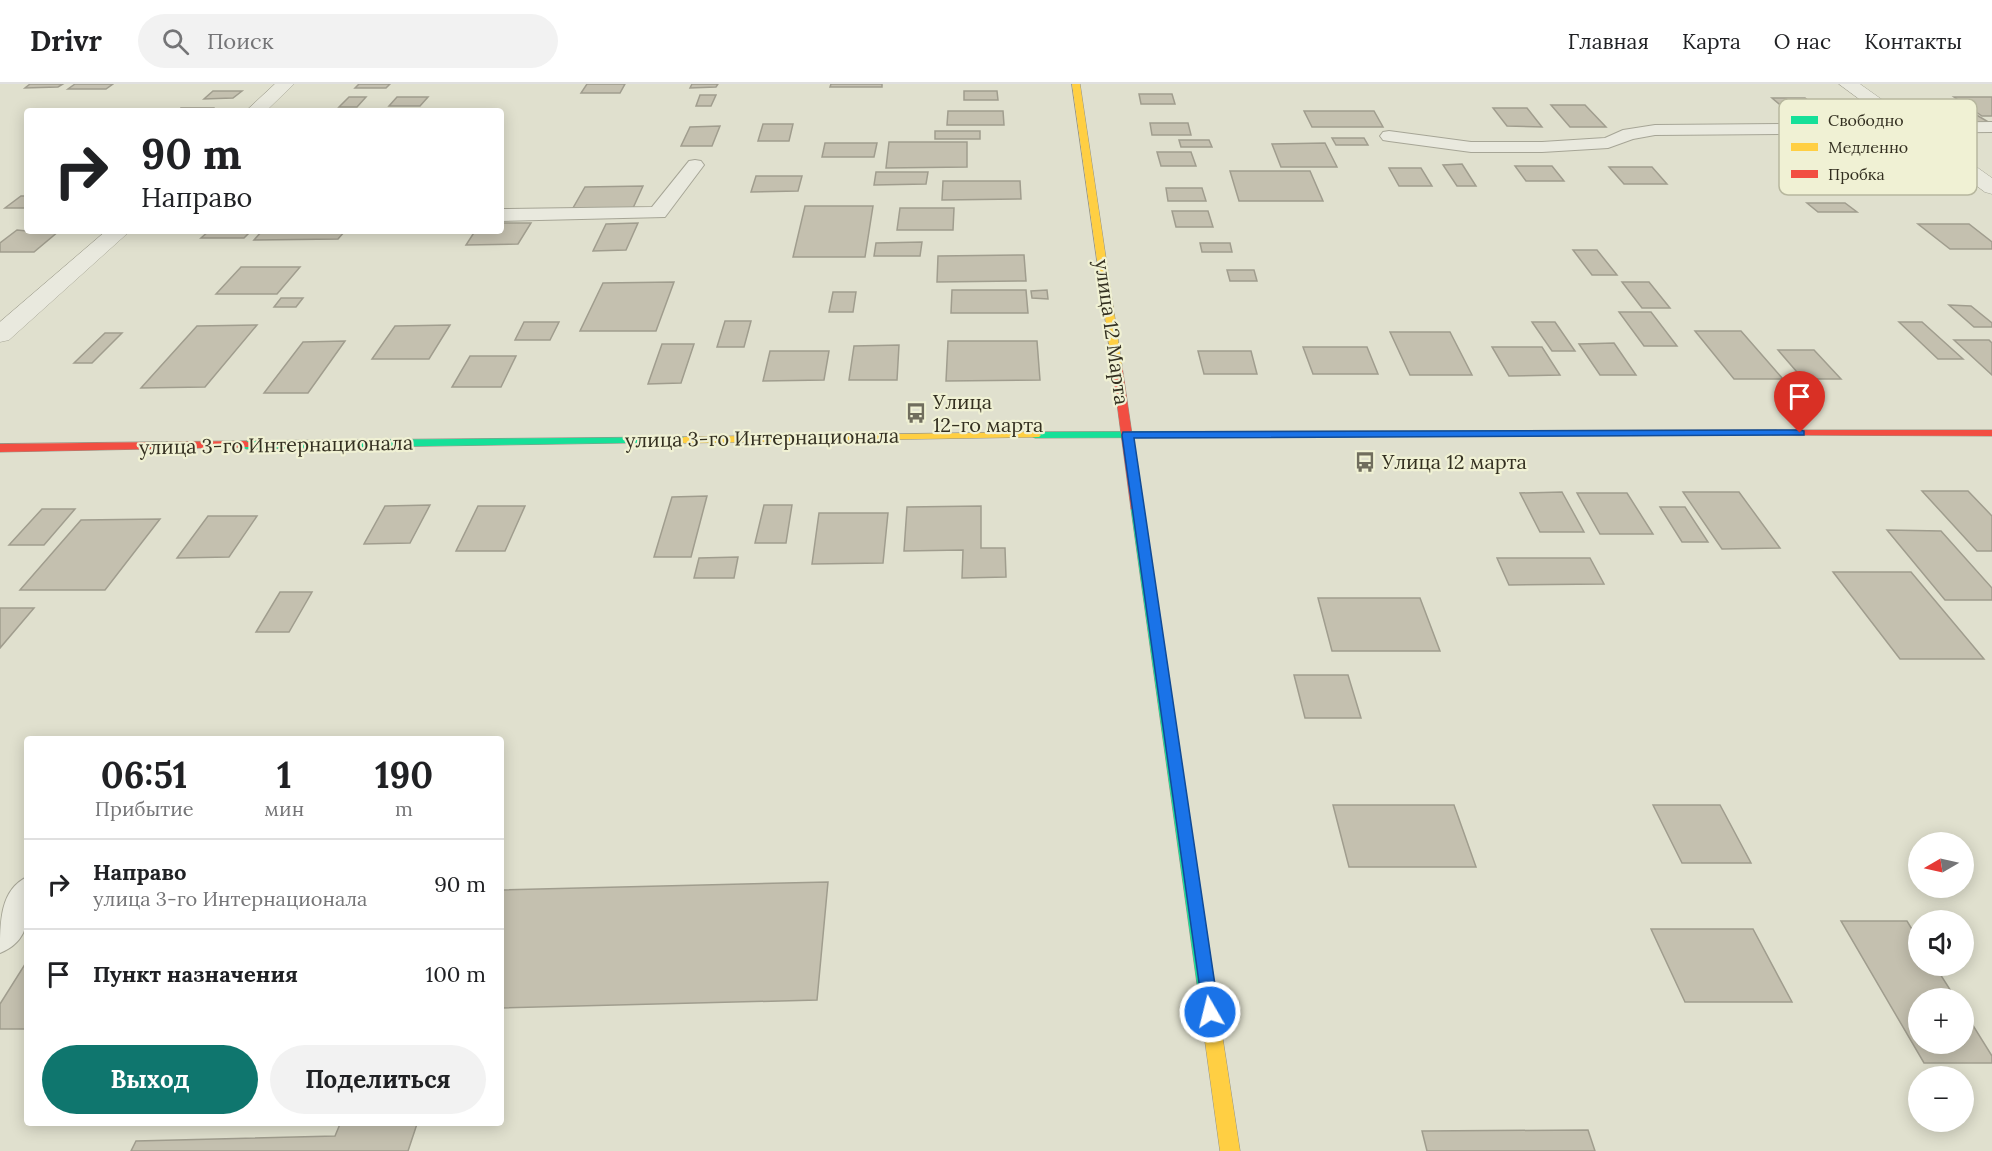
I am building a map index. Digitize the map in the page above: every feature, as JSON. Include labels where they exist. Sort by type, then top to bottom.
[{"type":"street","points":[[258,108],[285,84]]},
{"type":"street","name":"улица 12 Марта","points":[[1076,84],[1230,1151]]},
{"type":"street","points":[[1848,84],[1868,99]]},
{"type":"street","points":[[1977,178],[1992,189]]},
{"type":"street","points":[[0,335],[116,234]]},
{"type":"street","name":"улица 3-го Интернационала","points":[[0,448],[1127,435],[1992,433]]},
{"type":"lane","points":[[1389,136],[1471,147],[1542,147],[1608,143],[1629,134],[1655,130],[1779,129]]},
{"type":"lane","points":[[504,215],[658,213],[695,165]]},
{"type":"lane","points":[[0,935],[24,899]]},
{"type":"building","points":[[30,84],[63,84],[58,87],[25,88]]},
{"type":"building","points":[[75,84],[113,84],[106,89],[68,89]]},
{"type":"building","points":[[359,84],[390,84],[386,88],[355,88]]},
{"type":"building","points":[[587,84],[625,84],[620,93],[581,93]]},
{"type":"building","points":[[692,84],[718,84],[716,87],[690,88]]},
{"type":"building","points":[[831,84],[882,84],[882,87],[830,87]]},
{"type":"building","points":[[213,91],[242,91],[233,98],[204,99]]},
{"type":"building","points":[[964,91],[997,91],[998,100],[964,100]]},
{"type":"building","points":[[1139,94],[1172,94],[1175,104],[1141,104]]},
{"type":"building","points":[[700,95],[716,95],[711,106],[696,106]]},
{"type":"building","points":[[349,97],[366,97],[357,107],[339,107]]},
{"type":"building","points":[[397,97],[428,97],[420,106],[389,106]]},
{"type":"building","points":[[1954,97],[1992,97],[1992,116],[1982,116],[1977,113],[1977,99]]},
{"type":"building","points":[[1772,98],[1806,99],[1779,99],[1779,104]]},
{"type":"building","points":[[1551,105],[1585,105],[1606,127],[1570,127]]},
{"type":"building","points":[[1493,108],[1527,108],[1542,127],[1507,126]]},
{"type":"building","points":[[948,111],[1003,111],[1004,125],[947,125]]},
{"type":"building","points":[[1304,111],[1374,111],[1383,127],[1312,127]]},
{"type":"building","points":[[1977,115],[1990,123],[1977,123]]},
{"type":"building","points":[[1150,123],[1188,123],[1191,135],[1152,135]]},
{"type":"building","points":[[763,124],[793,124],[789,141],[758,141]]},
{"type":"building","points":[[720,126],[712,146],[681,146],[690,127]]},
{"type":"building","points":[[935,131],[980,131],[980,139],[935,139]]},
{"type":"building","points":[[1332,138],[1364,138],[1368,145],[1336,145]]},
{"type":"building","points":[[1179,140],[1209,140],[1212,147],[1181,147]]},
{"type":"building","points":[[889,142],[967,142],[967,167],[886,168]]},
{"type":"building","points":[[825,143],[877,143],[874,157],[822,157]]},
{"type":"building","points":[[1325,143],[1337,167],[1281,167],[1272,144]]},
{"type":"building","points":[[1157,152],[1191,152],[1196,166],[1161,166]]},
{"type":"building","points":[[1462,164],[1476,186],[1457,186],[1443,165]]},
{"type":"building","points":[[1515,166],[1552,166],[1564,181],[1526,181]]},
{"type":"building","points":[[1609,167],[1652,167],[1667,184],[1624,184]]},
{"type":"building","points":[[1389,168],[1421,168],[1432,186],[1399,186]]},
{"type":"building","points":[[1230,171],[1310,171],[1323,201],[1239,201]]},
{"type":"building","points":[[876,172],[928,172],[926,184],[874,185]]},
{"type":"building","points":[[756,176],[802,176],[798,191],[751,192]]},
{"type":"building","points":[[943,181],[1020,181],[1021,199],[942,200]]},
{"type":"building","points":[[643,186],[633,208],[573,208],[585,187]]},
{"type":"building","points":[[1166,188],[1202,188],[1206,201],[1168,201]]},
{"type":"building","points":[[21,196],[24,196],[24,208],[5,208]]},
{"type":"building","points":[[1807,203],[1845,203],[1857,212],[1818,212]]},
{"type":"building","points":[[805,206],[873,206],[865,257],[793,257]]},
{"type":"building","points":[[900,208],[954,208],[953,230],[897,230]]},
{"type":"building","points":[[1172,211],[1208,211],[1213,227],[1176,227]]},
{"type":"building","points":[[504,223],[531,223],[518,244],[466,245],[473,234],[504,234]]},
{"type":"building","points":[[638,223],[626,250],[593,251],[606,224]]},
{"type":"building","points":[[1918,224],[1969,224],[1992,242],[1992,249],[1950,249]]},
{"type":"building","points":[[17,230],[24,231],[24,234],[55,234],[34,252],[0,252],[0,243]]},
{"type":"building","points":[[206,234],[248,234],[244,238],[201,238]]},
{"type":"building","points":[[259,234],[342,234],[338,239],[254,240]]},
{"type":"building","points":[[922,242],[920,256],[874,256],[876,243]]},
{"type":"building","points":[[1200,243],[1230,243],[1232,252],[1202,252]]},
{"type":"building","points":[[1573,250],[1597,250],[1617,275],[1592,275]]},
{"type":"building","points":[[1024,255],[1026,281],[937,282],[938,256]]},
{"type":"building","points":[[241,267],[300,267],[277,294],[216,294]]},
{"type":"building","points":[[1227,270],[1254,270],[1257,281],[1230,281]]},
{"type":"building","points":[[674,282],[656,331],[580,331],[603,283]]},
{"type":"building","points":[[1622,282],[1649,282],[1670,308],[1642,308]]},
{"type":"building","points":[[952,290],[1026,290],[1028,313],[951,313]]},
{"type":"building","points":[[1047,290],[1048,299],[1032,298],[1031,291]]},
{"type":"building","points":[[833,292],[856,292],[853,312],[829,312]]},
{"type":"building","points":[[281,298],[303,298],[296,307],[274,307]]},
{"type":"building","points":[[1949,305],[1971,306],[1992,323],[1992,327],[1974,327]]},
{"type":"building","points":[[1619,312],[1651,312],[1677,346],[1644,346]]},
{"type":"building","points":[[725,321],[751,321],[744,347],[717,347]]},
{"type":"building","points":[[524,322],[559,322],[550,340],[515,340]]},
{"type":"building","points":[[1532,322],[1555,322],[1575,351],[1552,351]]},
{"type":"building","points":[[1899,322],[1922,322],[1963,359],[1938,359]]},
{"type":"building","points":[[257,325],[205,387],[141,388],[197,326]]},
{"type":"building","points":[[450,325],[429,359],[372,359],[395,326]]},
{"type":"building","points":[[1695,331],[1741,331],[1783,379],[1734,379]]},
{"type":"building","points":[[1390,332],[1450,332],[1472,375],[1410,375]]},
{"type":"building","points":[[105,333],[122,333],[92,363],[74,363]]},
{"type":"building","points":[[1954,340],[1989,340],[1992,343],[1992,375]]},
{"type":"building","points":[[345,341],[308,393],[264,393],[303,342]]},
{"type":"building","points":[[948,341],[1037,341],[1040,380],[946,381]]},
{"type":"building","points":[[1614,343],[1636,375],[1600,375],[1579,344]]},
{"type":"building","points":[[662,344],[694,344],[681,383],[648,384]]},
{"type":"building","points":[[899,345],[897,380],[849,380],[854,346]]},
{"type":"building","points":[[1303,347],[1367,347],[1378,374],[1313,374]]},
{"type":"building","points":[[1492,347],[1542,347],[1560,375],[1509,376]]},
{"type":"building","points":[[1778,350],[1814,350],[1841,379],[1803,379]]},
{"type":"building","points":[[770,351],[829,351],[824,380],[763,381]]},
{"type":"building","points":[[1198,351],[1251,351],[1257,374],[1204,374]]},
{"type":"building","points":[[470,356],[516,356],[501,387],[452,387]]},
{"type":"building","points":[[1922,491],[1968,491],[1992,516],[1992,551],[1977,551]]},
{"type":"building","points":[[1562,492],[1584,532],[1540,532],[1520,493]]},
{"type":"building","points":[[1683,492],[1739,492],[1780,548],[1722,549]]},
{"type":"building","points":[[1577,493],[1627,493],[1653,534],[1600,534]]},
{"type":"building","points":[[707,496],[691,557],[654,557],[672,497]]},
{"type":"building","points":[[430,505],[410,543],[364,544],[385,506]]},
{"type":"building","points":[[764,505],[792,505],[786,543],[755,543]]},
{"type":"building","points":[[478,506],[525,506],[505,551],[456,551]]},
{"type":"building","points":[[981,506],[981,548],[1005,548],[1006,577],[962,578],[963,550],[904,551],[907,507]]},
{"type":"building","points":[[1660,507],[1685,507],[1708,542],[1682,542]]},
{"type":"building","points":[[42,509],[75,509],[44,545],[9,545]]},
{"type":"building","points":[[819,513],[888,513],[883,563],[812,564]]},
{"type":"building","points":[[208,516],[257,516],[229,557],[177,558]]},
{"type":"building","points":[[160,519],[105,590],[20,590],[81,520]]},
{"type":"building","points":[[1887,530],[1941,531],[1992,588],[1992,600],[1945,600]]},
{"type":"building","points":[[738,557],[734,578],[694,578],[699,558]]},
{"type":"building","points":[[1497,558],[1590,558],[1604,584],[1509,585]]},
{"type":"building","points":[[1833,572],[1911,572],[1984,659],[1900,659]]},
{"type":"building","points":[[280,592],[312,592],[289,632],[256,632]]},
{"type":"building","points":[[1318,598],[1420,598],[1440,651],[1332,651]]},
{"type":"building","points":[[0,608],[34,608],[0,648]]},
{"type":"building","points":[[1294,675],[1348,675],[1361,718],[1305,718]]},
{"type":"building","points":[[1333,805],[1454,805],[1476,867],[1349,867]]},
{"type":"building","points":[[1653,805],[1720,805],[1751,863],[1682,863]]},
{"type":"building","points":[[828,882],[817,1000],[504,1008],[504,890]]},
{"type":"building","points":[[1841,921],[1907,921],[1908,976],[1941,976],[1949,988],[1908,988],[1908,1036]]},
{"type":"building","points":[[1651,929],[1753,929],[1792,1002],[1685,1002]]},
{"type":"building","points":[[24,966],[24,1029],[0,1029],[0,1004]]},
{"type":"building","points":[[1974,1027],[1992,1056],[1992,1063],[1924,1063],[1919,1054],[1974,1054]]},
{"type":"building","points":[[339,1126],[416,1126],[408,1151],[131,1151],[136,1141],[335,1136]]},
{"type":"building","points":[[1588,1130],[1595,1151],[1427,1151],[1422,1131]]},
{"type":"traffic: fast","points":[[1035,435],[1776,433]]},
{"type":"traffic: fast","points":[[246,445],[684,440]]},
{"type":"traffic: fast","points":[[1137,509],[1212,1027]]},
{"type":"traffic: slow","points":[[1076,84],[1117,366]]},
{"type":"traffic: slow","points":[[684,440],[1035,435]]},
{"type":"traffic: slow","points":[[1212,1027],[1230,1151]]},
{"type":"traffic: jam","points":[[1117,366],[1137,509]]},
{"type":"traffic: jam","points":[[1776,433],[1992,433]]},
{"type":"traffic: jam","points":[[0,448],[246,445]]},
{"type":"place","name":"Улица 12-го марта","points":[[916,413]]},
{"type":"place","name":"Улица 12 марта","points":[[1365,462]]},
{"type":"route","points":[[1210,1012],[1127,435],[1800,433]]}]
